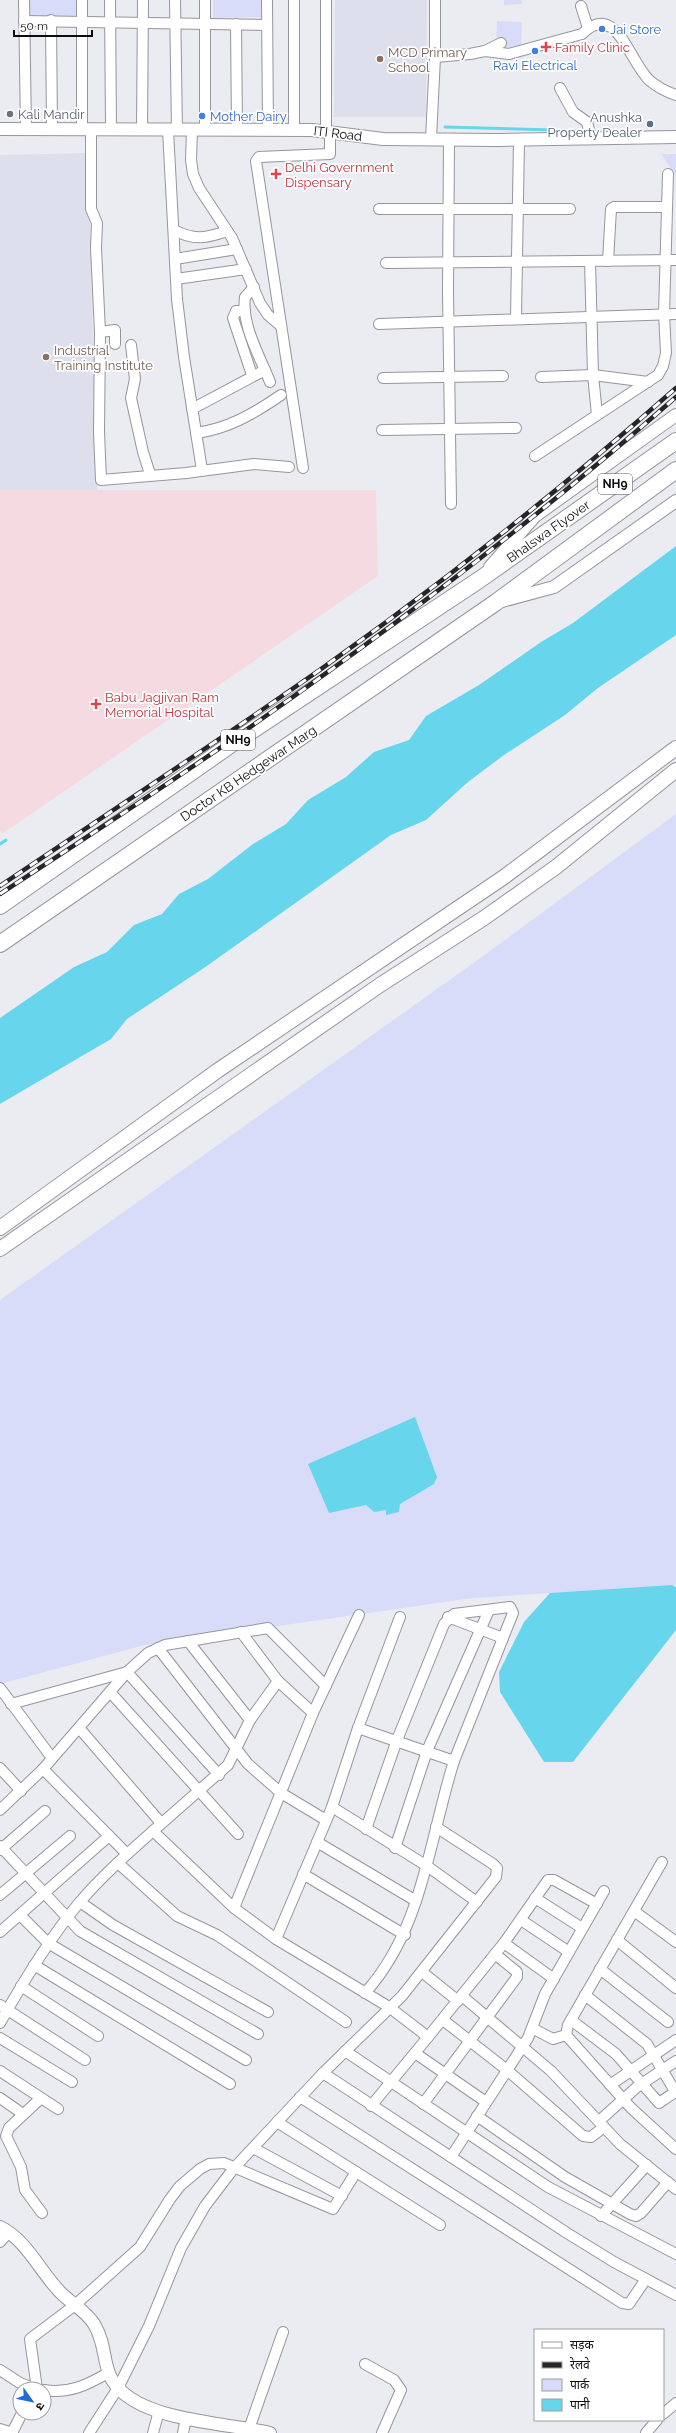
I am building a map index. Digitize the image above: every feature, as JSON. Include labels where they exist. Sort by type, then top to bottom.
[{"type":"highway","name":"Bhalswa Flyover","points":[[479,580],[676,441]]},
{"type":"highway","name":"Bhalswa Flyover","points":[[495,603],[676,470]]},
{"type":"highway","name":"NH9","points":[[0,906],[233,743],[479,580]]},
{"type":"highway","name":"Doctor KB Hedgewar Marg","points":[[0,944],[495,603]]},
{"type":"main road","points":[[0,1228],[217,1071],[504,878],[676,748]]},
{"type":"main road","points":[[0,1249],[380,985],[484,918],[556,867],[676,770]]},
{"type":"street","points":[[24,0],[26,130]]},
{"type":"street","points":[[82,0],[87,130],[91,176],[91,210],[97,223],[96,248],[100,332],[99,432],[101,480],[254,464],[289,467]]},
{"type":"street","points":[[110,0],[111,130]]},
{"type":"street","points":[[142,130],[143,0]]},
{"type":"street","points":[[175,0],[173,130],[176,279],[192,409],[202,470]]},
{"type":"street","points":[[205,0],[205,130]]},
{"type":"street","points":[[267,0],[268,130]]},
{"type":"street","points":[[294,0],[294,130]]},
{"type":"street","points":[[303,468],[261,202],[257,159],[330,154],[328,132],[326,0]]},
{"type":"street","points":[[431,139],[435,57],[435,0]]},
{"type":"street","points":[[581,6],[588,28]]},
{"type":"street","points":[[24,20],[110,20],[205,24],[267,24]]},
{"type":"street","points":[[51,20],[52,130]]},
{"type":"street","points":[[236,24],[237,130]]},
{"type":"street","points":[[485,51],[509,54],[582,34],[588,28],[600,24],[608,24],[615,28],[638,67],[649,80],[676,95]]},
{"type":"street","points":[[435,57],[485,51],[500,43]]},
{"type":"street","points":[[560,88],[573,112],[587,122],[591,138]]},
{"type":"street","name":"ITI Road","points":[[0,130],[294,130],[328,132],[383,139],[449,140],[676,137]]},
{"type":"street","points":[[192,130],[191,160],[193,174],[199,188],[237,249],[268,315],[281,326]]},
{"type":"street","points":[[449,140],[448,322],[451,504]]},
{"type":"street","points":[[516,318],[519,140]]},
{"type":"street","points":[[535,456],[658,375],[663,366],[666,353],[664,314],[671,260],[667,207],[668,174]]},
{"type":"street","points":[[608,260],[611,209],[614,207],[667,207]]},
{"type":"street","points":[[379,209],[570,209]]},
{"type":"street","points":[[174,230],[184,235],[202,239],[227,231]]},
{"type":"street","points":[[175,259],[237,249]]},
{"type":"street","points":[[386,263],[517,263],[608,260],[671,260]]},
{"type":"street","points":[[590,261],[593,376],[597,415]]},
{"type":"street","points":[[176,279],[246,269]]},
{"type":"street","points":[[254,288],[246,296],[245,311],[270,382]]},
{"type":"street","points":[[245,311],[234,312],[233,318],[252,375]]},
{"type":"street","points":[[379,324],[516,318],[676,314]]},
{"type":"street","points":[[100,332],[115,330],[115,344]]},
{"type":"street","points":[[130,345],[135,379],[131,398],[142,452],[150,474]]},
{"type":"street","points":[[192,409],[252,375],[265,370]]},
{"type":"street","points":[[383,378],[503,376]]},
{"type":"street","points":[[541,377],[593,376],[648,382]]},
{"type":"street","points":[[196,433],[223,428],[258,411],[281,395]]},
{"type":"street","points":[[479,580],[535,516],[676,415]]},
{"type":"street","points":[[382,430],[516,428]]},
{"type":"street","points":[[495,603],[554,587],[676,501]]},
{"type":"street","points":[[366,1830],[397,1740],[448,1617],[454,1614],[510,1607],[513,1609],[503,1638],[454,1761],[427,1866],[405,1935],[392,1960],[368,1994]]},
{"type":"street","points":[[395,1848],[427,1751],[489,1610]]},
{"type":"street","points":[[234,1908],[313,1713],[359,1615]]},
{"type":"street","points":[[276,1939],[332,1807],[358,1728],[400,1617]]},
{"type":"street","points":[[448,1617],[503,1638]]},
{"type":"street","points":[[1,1807],[21,1791],[43,1769],[80,1729],[127,1672],[148,1652],[158,1648],[241,1632],[271,1629],[326,1686]]},
{"type":"street","points":[[241,1632],[278,1681],[313,1713]]},
{"type":"street","points":[[188,1641],[250,1720]]},
{"type":"street","points":[[158,1648],[236,1751],[281,1792],[326,1820]]},
{"type":"street","points":[[11,1704],[127,1672]]},
{"type":"street","points":[[127,1672],[219,1775]]},
{"type":"street","points":[[0,2023],[4,2007],[22,1986],[48,1943],[80,1902],[153,1830],[219,1775],[236,1751],[250,1720],[278,1681]]},
{"type":"street","points":[[0,1688],[52,1758]]},
{"type":"street","points":[[110,1692],[238,1834]]},
{"type":"street","points":[[358,1728],[397,1740],[454,1761]]},
{"type":"street","points":[[80,1729],[161,1823]]},
{"type":"street","points":[[0,1768],[21,1791]]},
{"type":"street","points":[[43,1769],[127,1854]]},
{"type":"street","points":[[332,1807],[366,1830],[427,1866],[477,1902]]},
{"type":"street","points":[[45,1811],[1,1848],[26,1873],[67,1920],[80,1931],[113,1951],[258,2034]]},
{"type":"street","points":[[89,2433],[113,2381],[150,2326],[181,2248],[230,2166],[253,2148],[323,2073],[389,2008],[422,1972],[496,1877],[497,1868],[436,1827]]},
{"type":"street","points":[[153,1830],[234,1908],[276,1939],[368,1994],[428,2037]]},
{"type":"street","points":[[0,1895],[70,1836]]},
{"type":"street","points":[[0,1932],[109,1836]]},
{"type":"street","points":[[317,1842],[416,1901]]},
{"type":"street","points":[[566,2035],[571,2020],[662,1862]]},
{"type":"street","points":[[118,1863],[177,1916],[217,1935],[346,2022]]},
{"type":"street","points":[[303,1874],[405,1935]]},
{"type":"street","points":[[371,2106],[460,1999],[504,1943],[550,1879],[596,1904]]},
{"type":"street","points":[[452,2157],[486,2102],[523,2047],[532,2028],[539,2007],[604,1891]]},
{"type":"street","points":[[535,1898],[582,1928]]},
{"type":"street","points":[[80,1902],[113,1925],[268,2012]]},
{"type":"street","points":[[634,1911],[676,1942]]},
{"type":"street","points":[[20,1915],[48,1943],[246,2060]]},
{"type":"street","points":[[521,1920],[569,1952]]},
{"type":"street","points":[[617,1940],[676,1988]]},
{"type":"street","points":[[504,1943],[554,1979]]},
{"type":"street","points":[[423,2104],[488,2018],[518,1974],[495,1954]]},
{"type":"street","points":[[34,1965],[230,2084]]},
{"type":"street","points":[[600,1969],[668,2022]]},
{"type":"street","points":[[422,1972],[488,2018],[523,2047],[551,2071],[620,2144],[672,2185],[636,2216],[612,2204],[539,2160],[477,2116]]},
{"type":"street","points":[[22,1986],[98,2036]]},
{"type":"street","points":[[571,2020],[616,2054],[632,2070],[659,2103],[676,2093],[655,2055],[638,2035],[585,1995]]},
{"type":"street","points":[[4,2007],[85,2060]]},
{"type":"street","points":[[443,2020],[507,2070],[583,2136],[591,2137],[623,2099],[643,2083],[676,2061]]},
{"type":"street","points":[[532,2028],[553,2039],[566,2035]]},
{"type":"street","points":[[566,2035],[623,2099],[676,2149]]},
{"type":"street","points":[[0,2038],[72,2082]]},
{"type":"street","points":[[610,2085],[676,2040]]},
{"type":"street","points":[[345,2051],[390,2083],[468,2132],[548,2187],[676,2254]]},
{"type":"street","points":[[415,2053],[486,2102]]},
{"type":"street","points":[[0,2071],[58,2108]]},
{"type":"street","points":[[323,2073],[371,2106],[452,2157],[567,2233],[676,2295]]},
{"type":"street","points":[[300,2097],[622,2303],[629,2304],[633,2301],[646,2279]]},
{"type":"street","points":[[0,2098],[23,2114]]},
{"type":"street","points":[[41,2098],[8,2128],[6,2136],[22,2167],[25,2190],[42,2213]]},
{"type":"street","points":[[277,2122],[440,2225]]},
{"type":"street","points":[[253,2148],[342,2196]]},
{"type":"street","points":[[35,2381],[30,2340],[75,2305],[140,2247],[180,2186],[200,2169],[209,2164],[230,2166],[330,2208],[336,2207],[356,2172]]},
{"type":"street","points":[[601,2216],[647,2165]]},
{"type":"street","points":[[0,2242],[5,2229],[20,2241],[60,2292],[94,2322],[100,2334],[113,2381],[141,2405],[186,2418],[270,2433]]},
{"type":"street","points":[[241,2429],[283,2332]]},
{"type":"street","points":[[365,2364],[394,2380],[401,2390],[382,2433]]},
{"type":"street","points":[[0,2370],[14,2381]]},
{"type":"street","points":[[52,2391],[72,2390],[88,2384],[113,2381]]},
{"type":"street","points":[[664,2413],[676,2403]]},
{"type":"street","points":[[154,2433],[159,2411]]},
{"type":"street","points":[[183,2433],[186,2418]]},
{"type":"street","points":[[0,2429],[12,2433],[18,2421]]},
{"type":"street","points":[[646,2433],[657,2421]]},
{"type":"shaded area","name":"MCD Primary School","points":[[335,0],[427,0],[426,117],[334,117]]},
{"type":"shaded area","name":"Industrial Training Institute","points":[[88,153],[97,490],[0,490],[0,155]]},
{"type":"shaded area","name":"Babu Jagjivan Ram Memorial Hospital","points":[[0,490],[376,490],[378,576],[2,834],[0,831]]},
{"type":"green space","points":[[29,0],[77,0],[77,16],[29,17]]},
{"type":"green space","points":[[213,0],[262,0],[262,17],[213,18]]},
{"type":"green space","points":[[504,0],[522,0],[522,4],[504,5]]},
{"type":"green space","points":[[497,21],[522,22],[521,46],[496,48]]},
{"type":"green space","points":[[661,154],[676,154],[676,176]]},
{"type":"green space","points":[[676,814],[676,1585],[473,1598],[145,1645],[0,1684],[0,1300],[486,954]]},
{"type":"water","points":[[676,546],[676,635],[598,688],[565,715],[504,755],[468,782],[426,820],[391,835],[204,968],[127,1019],[111,1039],[0,1104],[0,1018],[74,967],[107,952],[134,925],[162,914],[179,894],[208,879],[253,844],[286,824],[308,800],[346,777],[374,752],[409,740],[426,716],[479,685],[541,642],[573,623]]},
{"type":"water","points":[[415,1417],[437,1477],[434,1484],[400,1504],[399,1512],[386,1515],[386,1510],[374,1512],[366,1505],[329,1513],[308,1464]]},
{"type":"water","points":[[672,1585],[676,1587],[676,1630],[573,1762],[544,1762],[500,1692],[499,1672],[524,1622],[550,1593]]},
{"type":"waterway","points":[[445,127],[628,132]]},
{"type":"waterway","points":[[0,844],[6,840]]},
{"type":"railway","points":[[0,886],[256,714],[365,638],[471,558],[626,432],[676,388]]},
{"type":"railway","points":[[0,894],[231,741],[369,642],[525,523],[627,440],[676,397]]},
{"type":"place","name":"Jai Store","points":[[602,29]]},
{"type":"place","name":"Family Clinic","points":[[546,47]]},
{"type":"place","name":"Ravi Electrical","points":[[535,51]]},
{"type":"place","name":"MCD Primary School","points":[[380,59]]},
{"type":"place","name":"Kali Mandir","points":[[10,114]]},
{"type":"place","name":"Mother Dairy","points":[[202,116]]},
{"type":"place","name":"Anushka Property Dealer","points":[[650,124]]},
{"type":"place","name":"Delhi Government Dispensary","points":[[276,174]]},
{"type":"place","name":"Industrial Training Institute","points":[[46,357]]},
{"type":"place","name":"Babu Jagjivan Ram Memorial Hospital","points":[[96,704]]}]
